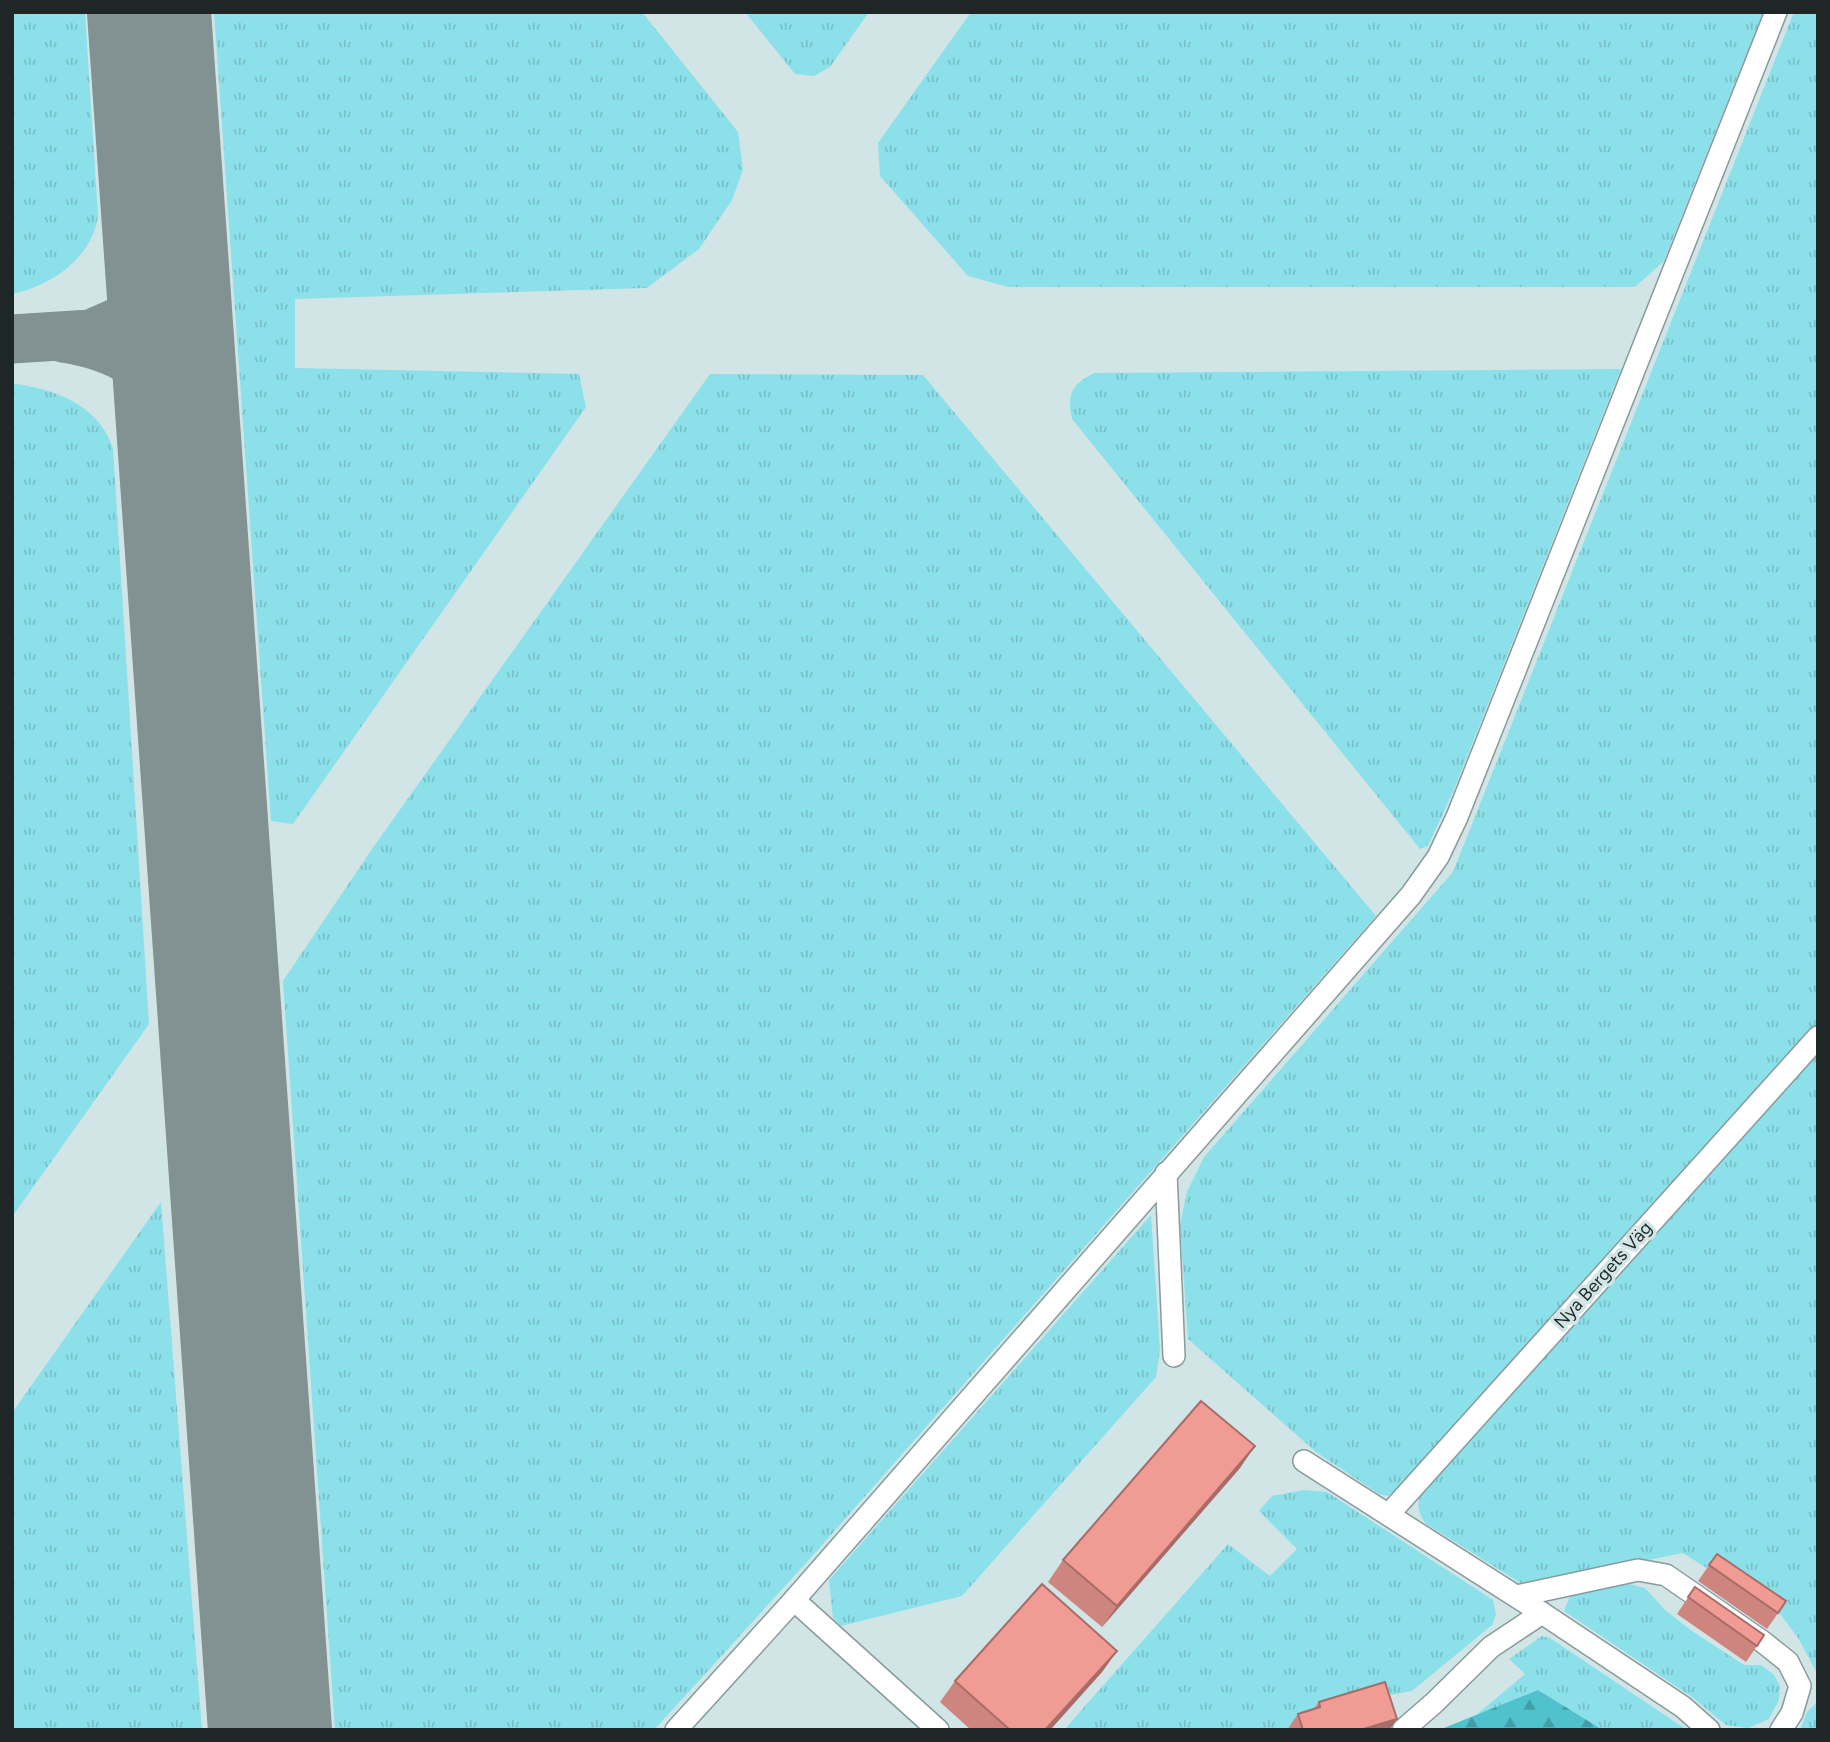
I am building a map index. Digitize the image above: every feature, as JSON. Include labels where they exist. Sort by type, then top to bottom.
[{"type":"lane","points":[[676,1730],[794,1600],[1410,895],[1438,856],[1457,817],[1776,12]]},
{"type":"lane","name":"Nya Bergets Väg","points":[[1389,1514],[1818,1037]]},
{"type":"lane","points":[[1166,1172],[1174,1356]]},
{"type":"lane","points":[[1304,1461],[1517,1596],[1683,1707],[1709,1730]]},
{"type":"lane","points":[[1517,1596],[1638,1570],[1666,1575],[1763,1642],[1787,1662],[1800,1686],[1808,1693],[1781,1730]]},
{"type":"lane","points":[[794,1600],[938,1730]]},
{"type":"lane","points":[[1403,1730],[1490,1647],[1542,1613]]},
{"type":"green space","points":[[12,12],[85,12],[98,216],[88,245],[67,268],[41,284],[12,294]]},
{"type":"green space","points":[[214,12],[642,12],[738,132],[743,170],[732,200],[699,249],[647,288],[295,299],[295,368],[579,374],[586,407],[293,824],[271,821]]},
{"type":"green space","points":[[745,12],[869,12],[830,67],[814,76],[795,74]]},
{"type":"green space","points":[[971,12],[1763,12],[1664,261],[1635,287],[1008,287],[968,276],[880,176],[878,143]]},
{"type":"green space","points":[[1794,12],[1818,12],[1818,1024],[1403,1483],[1388,1496],[1379,1494],[1316,1452],[1188,1339],[1180,1225],[1187,1192],[1204,1157],[1453,872]]},
{"type":"green space","points":[[1621,369],[1455,787],[1428,846],[1420,849],[1072,419],[1070,403],[1072,391],[1076,386],[1094,373]]},
{"type":"green space","points":[[710,374],[923,375],[1376,916],[816,1552],[654,1730],[335,1730],[283,981],[372,849]]},
{"type":"green space","points":[[12,383],[44,390],[73,401],[97,420],[113,448],[149,1024],[12,1217]]},
{"type":"green space","points":[[1818,1045],[1818,1675],[1798,1638],[1781,1615],[1683,1553],[1524,1585],[1426,1524],[1418,1504],[1426,1484]]},
{"type":"green space","points":[[161,1202],[202,1730],[12,1730],[12,1413]]},
{"type":"green space","points":[[1151,1215],[1160,1350],[1156,1377],[962,1596],[841,1626],[833,1618],[829,1580]]},
{"type":"green space","points":[[1304,1490],[1327,1492],[1493,1600],[1496,1615],[1492,1625],[1412,1691],[1374,1698],[1289,1730],[1064,1730],[1228,1544],[1270,1576],[1297,1549],[1259,1511],[1272,1496]]},
{"type":"green space","points":[[1621,1582],[1645,1588],[1666,1611],[1692,1631],[1744,1665],[1761,1665],[1774,1675],[1780,1686],[1779,1700],[1769,1719],[1748,1728],[1726,1725],[1692,1697],[1564,1611],[1571,1593]]},
{"type":"green space","points":[[1542,1636],[1550,1638],[1687,1730],[1603,1730],[1538,1690],[1475,1716],[1525,1674],[1509,1659]]},
{"type":"green space","points":[[1538,1690],[1603,1730],[1439,1730]]},
{"type":"green space","points":[[1818,1701],[1818,1730],[1800,1730],[1807,1712]]},
{"type":"building","points":[[1201,1401],[1255,1446],[1117,1606],[1063,1560]]},
{"type":"building","points":[[1717,1554],[1786,1601],[1778,1613],[1709,1565]]},
{"type":"building","points":[[1042,1584],[1117,1651],[1045,1730],[1010,1730],[955,1681]]},
{"type":"building","points":[[1695,1587],[1764,1635],[1757,1646],[1688,1597]]},
{"type":"building","points":[[1385,1682],[1397,1719],[1360,1730],[1303,1730],[1298,1714],[1320,1707],[1319,1702]]},
{"type":"taxiway","points":[[12,339],[91,334],[123,320],[152,285],[157,274],[161,238],[153,70]]},
{"type":"taxiway","points":[[63,338],[99,346],[134,363],[149,374],[170,404],[175,423],[190,597]]},
{"type":"runway","points":[[149,12],[270,1730]]}]
